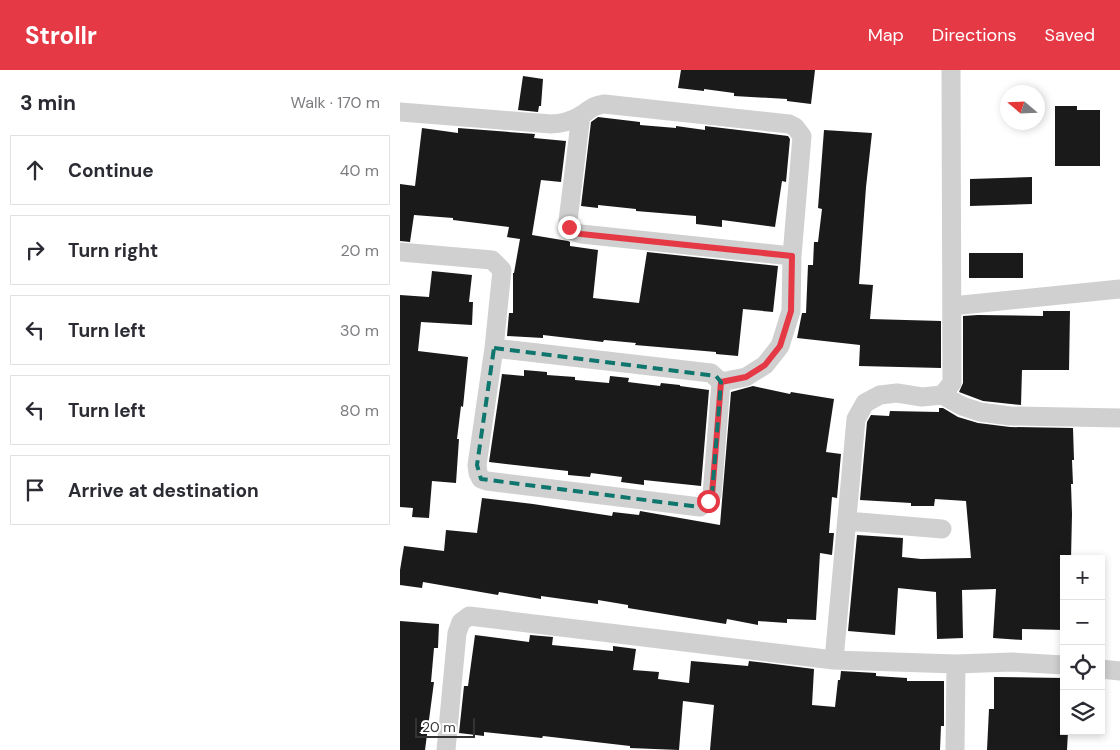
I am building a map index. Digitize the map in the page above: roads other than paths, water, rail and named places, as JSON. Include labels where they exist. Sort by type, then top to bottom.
[{"type":"street","points":[[942,395],[952,383],[951,70]]},
{"type":"street","points":[[400,112],[560,124],[581,116],[595,105],[604,104],[789,124],[795,127],[802,136],[792,256],[791,311],[780,346],[765,365],[746,377],[721,382]]},
{"type":"street","points":[[581,116],[568,221],[569,227],[574,232],[792,256]]},
{"type":"street","points":[[400,252],[492,260],[502,270],[494,348],[477,464],[481,479],[700,507],[712,495],[721,382]]},
{"type":"street","points":[[952,306],[1120,289]]},
{"type":"street","points":[[494,348],[711,373],[721,382]]},
{"type":"street","points":[[834,660],[856,419],[865,403],[880,396],[897,393],[922,397],[942,395],[962,406],[980,412],[1010,416],[1120,418]]},
{"type":"street","points":[[847,521],[942,530]]},
{"type":"street","points":[[446,750],[457,633],[461,622],[469,616],[834,660],[956,664],[1012,662],[1060,666]]},
{"type":"street","points":[[955,750],[956,664]]},
{"type":"street","points":[[1105,669],[1120,671]]}]
